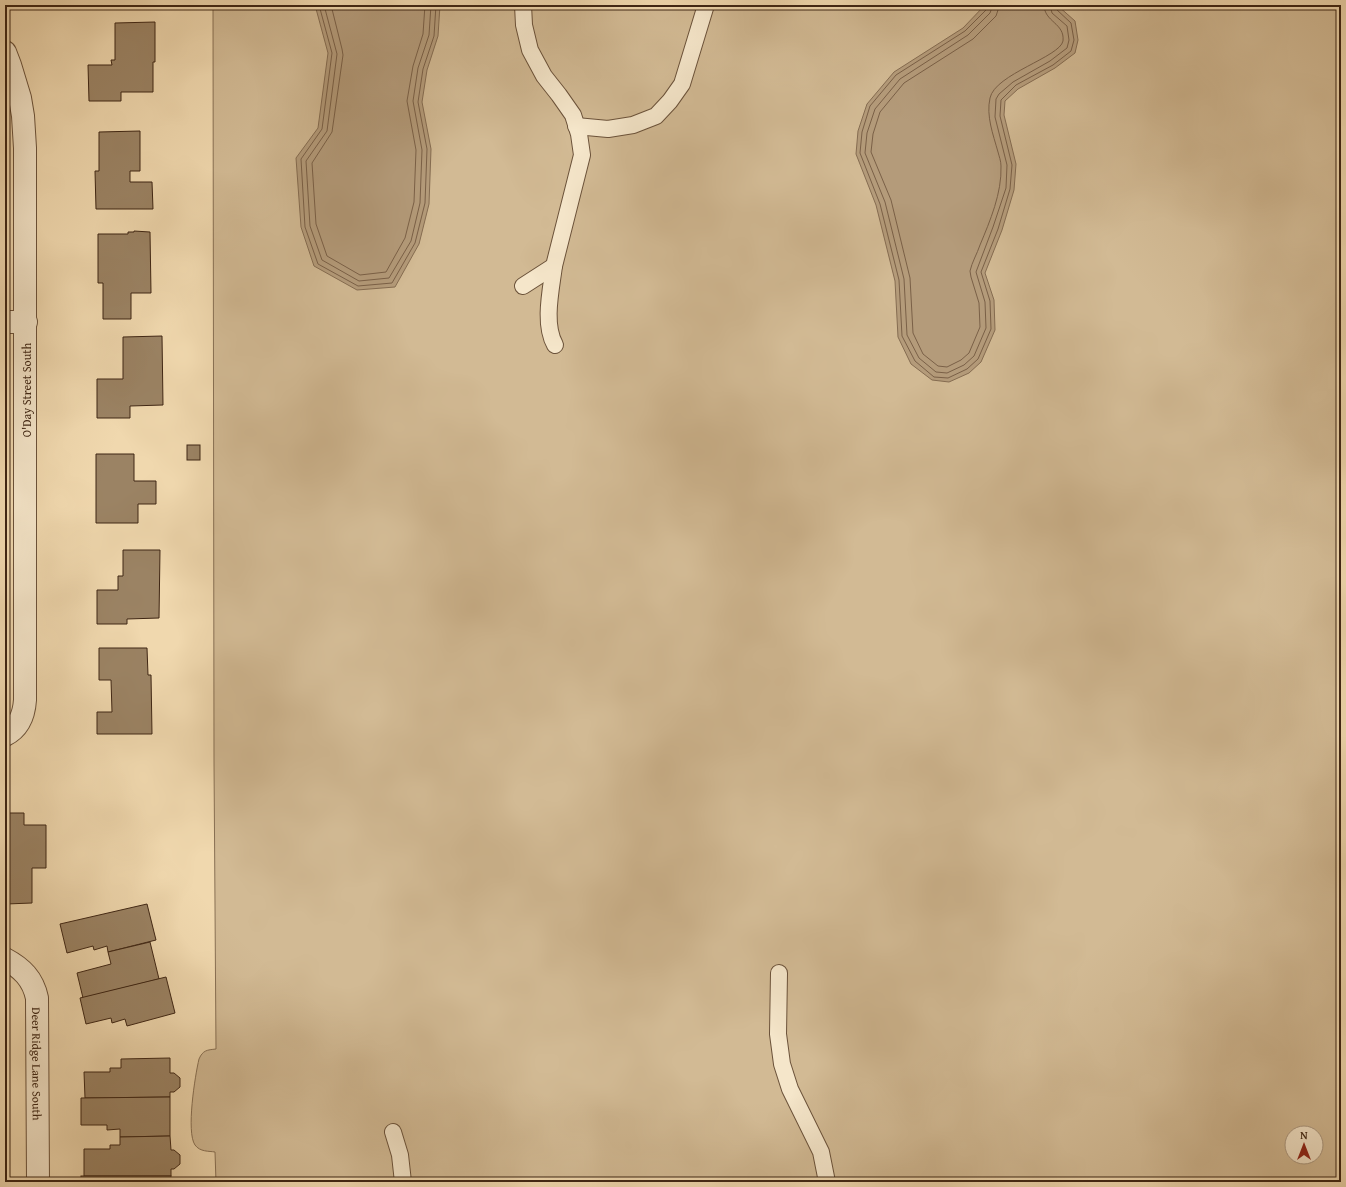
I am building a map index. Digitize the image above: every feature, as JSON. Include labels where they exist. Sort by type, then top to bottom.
[{"type":"street","name":"O'Day Street South","points":[[5,52],[20,98],[25,131],[16,322],[26,686],[23,713],[10,731]]},
{"type":"street","name":"Deer Ridge Lane South","points":[[5,959],[19,967],[26,974],[31,981],[37,998],[38,1182]]},
{"type":"lane","points":[[523,5],[524,24],[530,50],[544,76],[573,115],[579,134],[582,155],[554,266],[548,322],[551,339],[555,345]]},
{"type":"lane","points":[[576,126],[608,129],[633,125],[656,116],[670,101],[682,84],[706,5]]},
{"type":"lane","points":[[523,286],[554,266]]},
{"type":"lane","points":[[779,973],[778,1034],[782,1064],[790,1089],[821,1152],[827,1182]]},
{"type":"lane","points":[[393,1132],[400,1154],[403,1182]]},
{"type":"shaded area","points":[[213,5],[1341,5],[1341,1182],[216,1182],[215,1152],[199,1149],[195,1145],[192,1138],[191,1117],[195,1078],[199,1059],[206,1051],[216,1049]]},
{"type":"water","points":[[315,5],[440,5],[438,36],[427,70],[422,102],[431,149],[429,204],[419,244],[395,287],[357,290],[314,266],[301,227],[296,158],[318,128],[328,53]]},
{"type":"water","points":[[985,5],[1057,5],[1075,21],[1078,40],[1075,53],[1055,68],[1018,89],[1005,101],[1004,115],[1016,164],[1014,190],[1002,230],[985,273],[994,300],[995,330],[981,362],[969,373],[949,382],[932,380],[911,364],[898,337],[895,281],[876,205],[856,154],[858,131],[867,104],[894,72],[963,28]]},
{"type":"building","points":[[155,22],[153,92],[121,92],[121,101],[89,101],[88,65],[112,65],[111,60],[115,60],[115,23]]},
{"type":"building","points":[[140,131],[140,171],[130,171],[130,182],[152,182],[153,209],[96,209],[95,171],[99,171],[99,132]]},
{"type":"building","points":[[128,232],[150,232],[151,293],[131,293],[131,319],[103,319],[103,283],[98,283],[98,234],[128,234]]},
{"type":"building","points":[[162,336],[163,405],[130,406],[130,418],[97,418],[97,379],[123,379],[123,337]]},
{"type":"building","points":[[187,445],[200,445],[200,460],[187,460]]},
{"type":"building","points":[[96,454],[134,454],[134,481],[156,481],[156,504],[138,504],[138,523],[96,523]]},
{"type":"building","points":[[123,550],[160,550],[159,618],[127,619],[127,624],[97,624],[97,590],[118,590],[118,576],[123,576]]},
{"type":"building","points":[[99,648],[147,648],[148,675],[151,675],[152,734],[97,734],[97,712],[112,712],[111,680],[99,680]]},
{"type":"building","points":[[5,813],[24,813],[24,825],[46,825],[46,868],[32,868],[32,903],[6,904]]},
{"type":"building","points":[[5,825],[6,904],[5,904]]},
{"type":"building","points":[[147,904],[156,940],[108,952],[107,946],[94,950],[93,946],[67,953],[60,924]]},
{"type":"building","points":[[150,942],[159,979],[83,998],[77,973],[111,964],[108,952]]},
{"type":"building","points":[[166,977],[175,1013],[127,1026],[125,1019],[112,1023],[111,1018],[86,1024],[80,998]]},
{"type":"building","points":[[170,1058],[170,1073],[174,1073],[180,1078],[180,1087],[174,1092],[170,1092],[170,1097],[85,1098],[84,1072],[110,1072],[110,1068],[121,1068],[121,1059]]},
{"type":"building","points":[[170,1097],[170,1136],[120,1137],[120,1129],[107,1130],[107,1125],[81,1125],[81,1098]]},
{"type":"building","points":[[170,1136],[171,1150],[174,1150],[180,1155],[180,1164],[174,1169],[171,1169],[171,1176],[84,1176],[84,1149],[110,1149],[110,1145],[120,1145],[120,1137]]},
{"type":"building","points":[[81,1176],[171,1176],[171,1182],[81,1182]]}]
